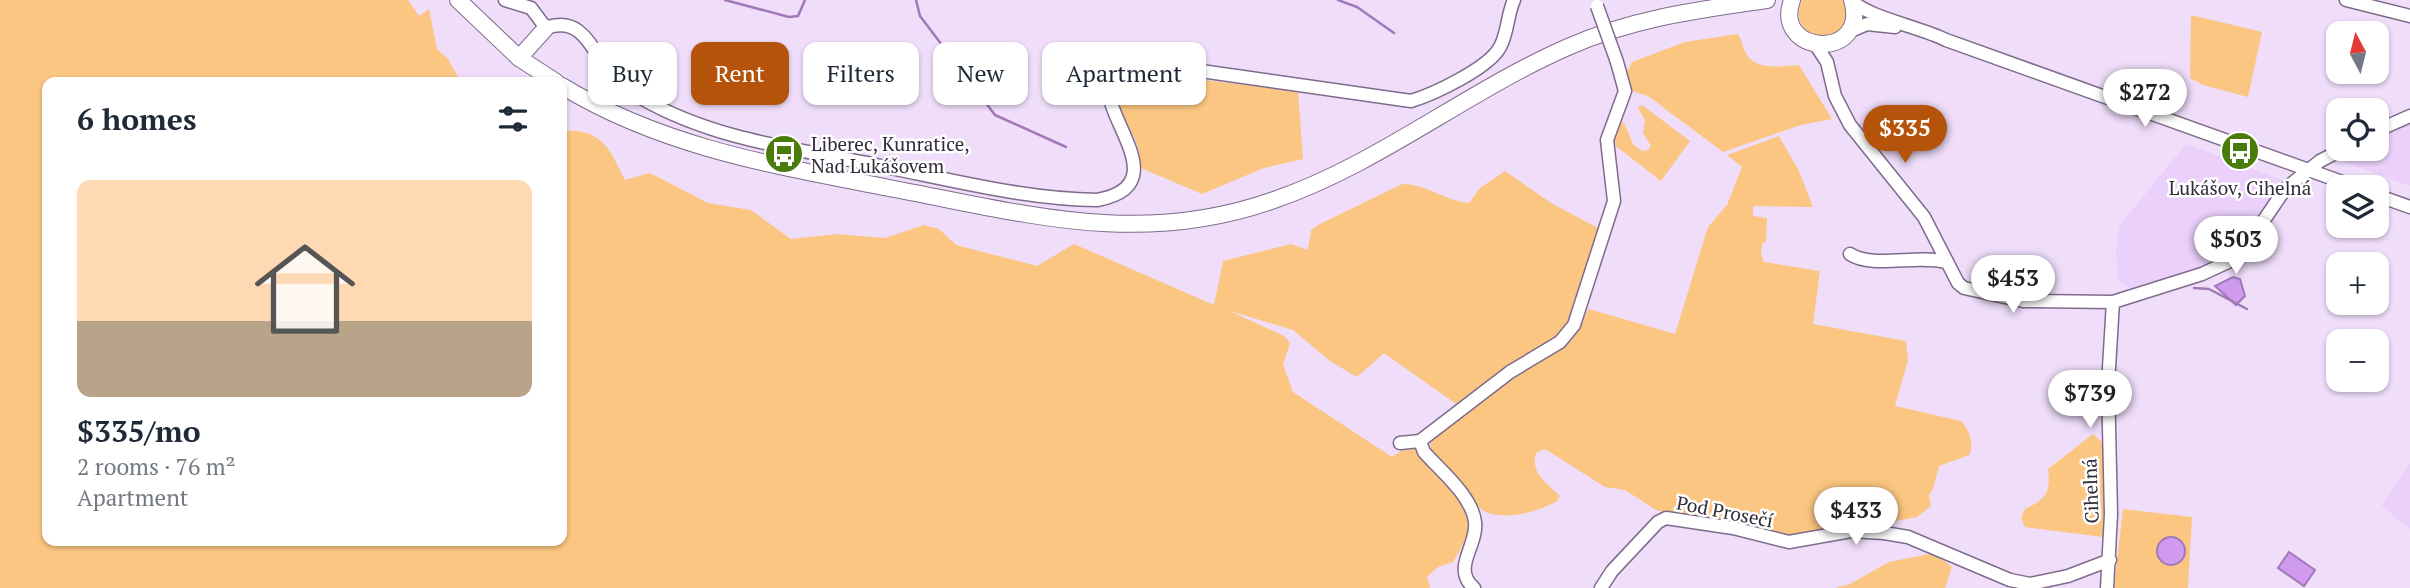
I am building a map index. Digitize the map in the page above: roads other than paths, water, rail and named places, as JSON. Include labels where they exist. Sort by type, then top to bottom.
[{"type":"main road","points":[[458,0],[519,58],[548,77]]},
{"type":"main road","points":[[567,89],[626,120],[717,152],[1054,220],[1146,225],[1186,221],[1273,201],[1339,173],[1567,47],[1632,23],[1696,9],[1767,0]]},
{"type":"main road","points":[[1791,21],[1793,0]]},
{"type":"main road","points":[[1728,5],[1769,8],[1783,13],[1799,36],[1815,44],[1828,44],[1844,36],[1854,17],[1852,1]]},
{"type":"main road","points":[[519,58],[546,28]]},
{"type":"street","points":[[505,0],[531,8],[546,28],[561,25],[579,30],[592,43],[612,76],[628,90],[686,120],[713,130],[794,150],[967,183],[1084,200],[1115,194],[1123,188],[1132,172],[1133,153],[1112,111],[1108,93],[1110,77],[1119,68],[1132,63],[1144,64],[1334,88],[1402,101],[1425,96],[1496,54],[1504,40],[1508,13],[1514,0]]},
{"type":"street","points":[[2346,0],[2410,16]]},
{"type":"street","points":[[1852,1],[1867,11],[1923,28],[1946,40]]},
{"type":"street","points":[[1400,443],[1420,441],[1510,372],[1560,342],[1574,325],[1614,201],[1607,140],[1625,91],[1595,3]]},
{"type":"street","points":[[1832,80],[1833,55],[1844,36],[1876,23],[1946,40],[2326,176]]},
{"type":"street","points":[[1815,44],[1827,62],[1836,96],[1850,125],[1924,217],[1946,262],[1964,288],[2024,300],[2113,302],[2192,278],[2228,262],[2247,245],[2285,189],[2326,160]]},
{"type":"street","points":[[2389,125],[2410,116]]},
{"type":"street","points":[[2389,200],[2410,207]]},
{"type":"street","points":[[1850,254],[1860,259],[1926,259],[1946,262]]},
{"type":"street","name":"Cihelná","points":[[2107,588],[2111,514],[2107,437],[2113,302]]},
{"type":"street","points":[[1420,441],[1424,452],[1472,509],[1475,530],[1464,566],[1466,577],[1474,588]]},
{"type":"street","name":"Pod Prosečí","points":[[1601,588],[1612,572],[1658,522],[1666,518],[1733,528],[1789,542],[1851,531],[1908,537],[2010,580],[2030,584],[2068,576],[2110,560]]},
{"type":"waterway","points":[[725,0],[789,17],[798,16],[805,0]]},
{"type":"waterway","points":[[916,0],[920,16],[995,115],[1066,147]]},
{"type":"waterway","points":[[1338,0],[1357,7],[1394,33]]},
{"type":"waterway","points":[[2194,288],[2209,289],[2247,309]]},
{"type":"place","name":"Lukášov, Cihelná","points":[[2240,151]]},
{"type":"place","name":"Liberec, Kunratice, Nad Lukášovem","points":[[784,154]]}]
